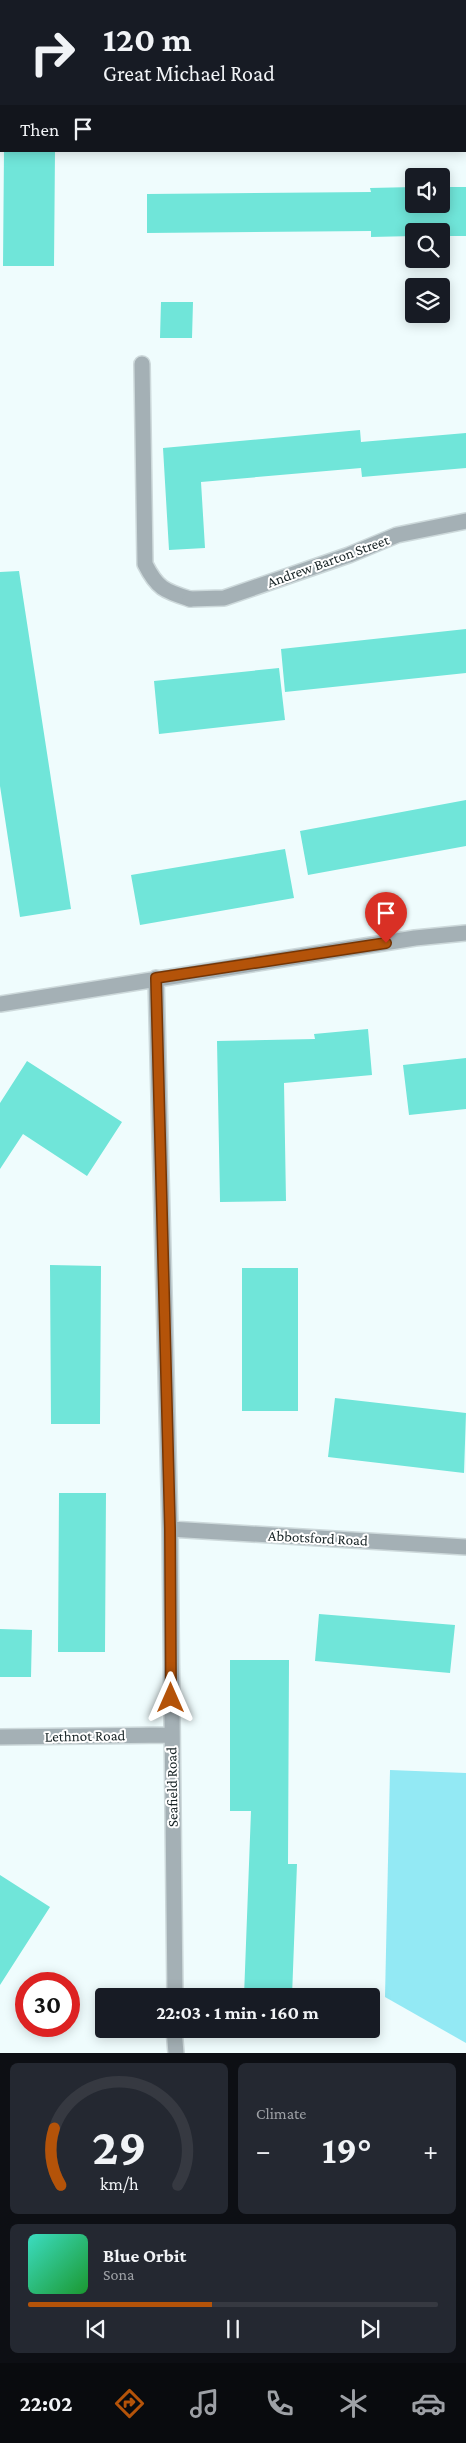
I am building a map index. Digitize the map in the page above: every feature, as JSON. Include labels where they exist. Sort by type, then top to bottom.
[{"type":"street","name":"Andrew Barton Street","points":[[142,364],[145,564],[154,582],[171,594],[190,599],[224,598],[349,555],[397,535],[466,521]]},
{"type":"street","points":[[0,1004],[415,938],[466,933]]},
{"type":"street","name":"Seafield Road","points":[[156,978],[170,1529],[175,1988]]},
{"type":"street","name":"Abbotsford Road","points":[[170,1529],[466,1547]]},
{"type":"street","name":"Lethnot Road","points":[[0,1737],[171,1736]]},
{"type":"street","points":[[175,2038],[176,2053]]},
{"type":"shaded area","points":[[390,1770],[466,1773],[466,2043],[385,1997]]},
{"type":"building","points":[[4,152],[55,152],[54,266],[3,266]]},
{"type":"building","points":[[405,187],[405,213],[450,213],[450,187],[466,187],[466,236],[450,236],[450,223],[405,223],[405,236],[371,237],[371,231],[147,233],[147,194],[371,192],[370,188]]},
{"type":"building","points":[[161,302],[193,302],[192,338],[160,338]]},
{"type":"building","points":[[360,430],[361,442],[466,433],[466,468],[362,477],[361,468],[201,482],[205,548],[169,550],[163,448]]},
{"type":"building","points":[[19,571],[71,909],[20,917],[0,786],[0,572]]},
{"type":"building","points":[[466,629],[466,673],[285,692],[281,649]]},
{"type":"building","points":[[279,668],[285,720],[159,734],[154,681]]},
{"type":"building","points":[[466,800],[466,846],[308,875],[300,831]]},
{"type":"building","points":[[285,849],[294,898],[140,925],[131,875]]},
{"type":"building","points":[[368,1029],[372,1075],[284,1083],[286,1201],[220,1202],[217,1041],[315,1039],[314,1034]]},
{"type":"building","points":[[466,1058],[466,1109],[409,1115],[403,1065]]},
{"type":"building","points":[[27,1061],[122,1122],[87,1176],[23,1134],[0,1169],[0,1103]]},
{"type":"building","points":[[50,1265],[101,1266],[100,1424],[51,1424]]},
{"type":"building","points":[[242,1268],[298,1268],[298,1411],[242,1411]]},
{"type":"building","points":[[335,1398],[466,1413],[464,1473],[328,1457]]},
{"type":"building","points":[[59,1493],[106,1493],[105,1652],[58,1652]]},
{"type":"building","points":[[319,1614],[455,1625],[450,1673],[315,1661]]},
{"type":"building","points":[[0,1629],[32,1630],[31,1677],[0,1677]]},
{"type":"building","points":[[230,1660],[289,1660],[288,1864],[297,1864],[292,1988],[244,1988],[251,1811],[230,1811]]},
{"type":"building","points":[[0,1875],[50,1907],[0,1985]]},
{"type":"route","points":[[171,1698],[170,1529],[156,978],[386,943]]}]
